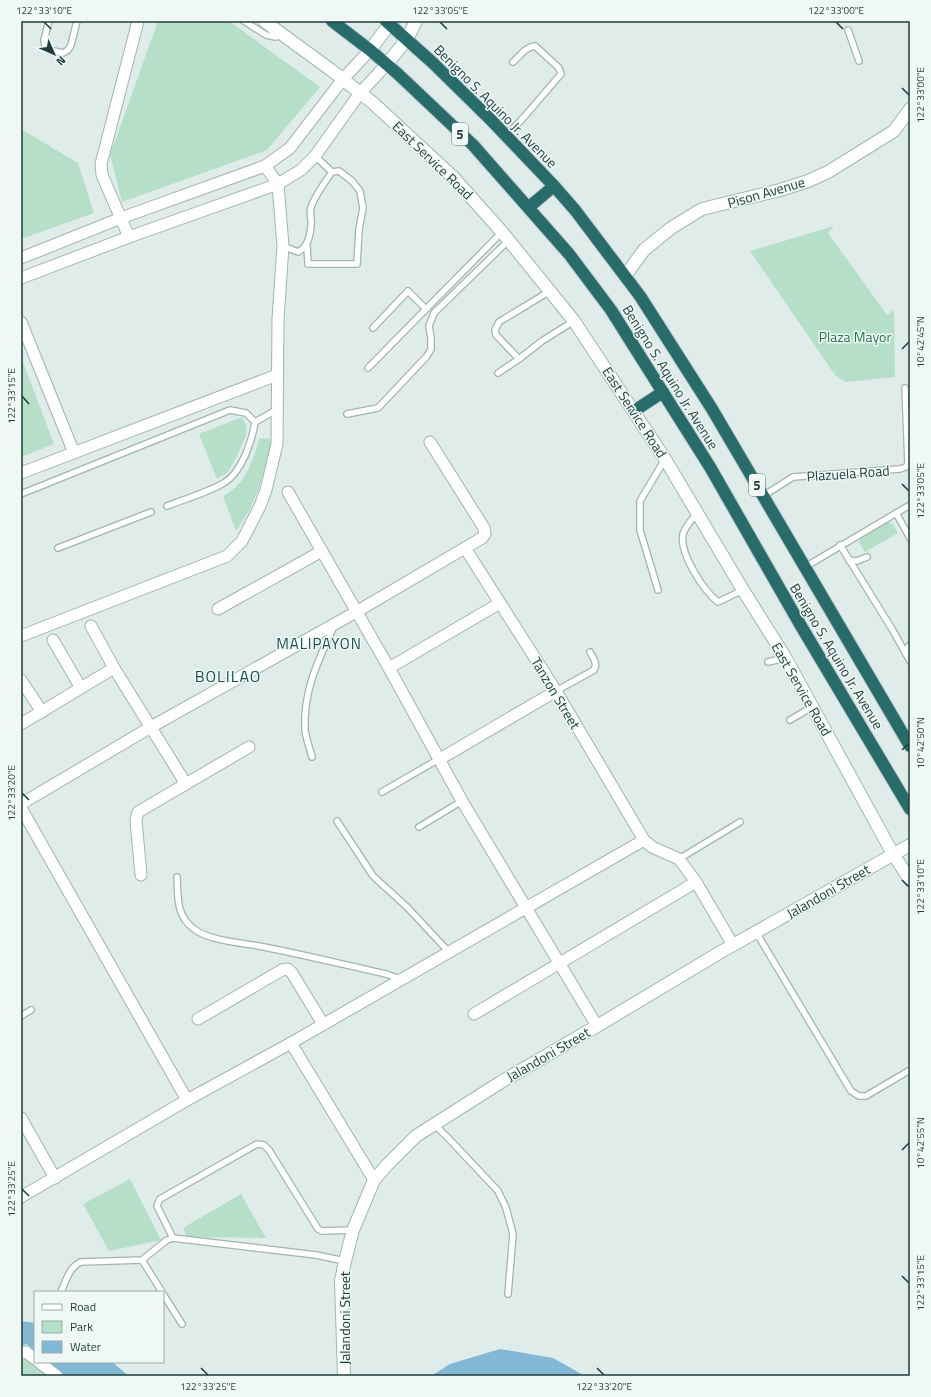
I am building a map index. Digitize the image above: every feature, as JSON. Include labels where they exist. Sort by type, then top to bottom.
[{"type":"highway","name":"Benigno S. Aquino Jr. Avenue","points":[[332,21],[387,64],[473,145],[569,254],[611,310],[710,467],[801,626],[910,809]]},
{"type":"highway","name":"Benigno S. Aquino Jr. Avenue","points":[[389,22],[433,63],[554,186],[575,210],[640,296],[712,409],[910,746]]},
{"type":"highway","points":[[529,207],[554,186]]},
{"type":"highway","points":[[634,411],[663,392]]},
{"type":"street","points":[[129,237],[102,175],[101,164],[138,21]]},
{"type":"street","name":"East Service Road","points":[[264,21],[360,93],[453,178],[506,236],[550,290],[574,322],[665,459],[785,657],[893,854],[910,880]]},
{"type":"street","points":[[21,278],[129,237],[278,184],[301,170],[315,156],[360,93],[387,64],[407,39],[416,21]]},
{"type":"street","points":[[21,258],[120,218],[265,166],[290,148],[343,79],[370,50],[389,22]]},
{"type":"street","name":"Pison Avenue","points":[[625,276],[644,250],[671,228],[702,208],[780,190],[808,181],[828,172],[894,131],[910,109]]},
{"type":"street","points":[[21,636],[227,556],[242,541],[257,512],[266,490],[277,444],[278,319],[283,246],[278,184],[265,166]]},
{"type":"street","points":[[21,322],[74,453]]},
{"type":"street","points":[[21,473],[277,375]]},
{"type":"street","points":[[21,804],[151,727],[335,624],[482,538],[485,534],[484,528],[430,442]]},
{"type":"street","points":[[288,492],[389,668],[462,801],[597,1026]]},
{"type":"street","name":"Tanzon Street","points":[[465,548],[556,691],[644,840]]},
{"type":"street","points":[[218,609],[322,551]]},
{"type":"street","points":[[389,668],[500,603]]},
{"type":"street","points":[[91,626],[114,668],[186,784]]},
{"type":"street","points":[[53,640],[81,688]]},
{"type":"street","points":[[21,724],[114,668]]},
{"type":"street","points":[[21,680],[42,712]]},
{"type":"street","points":[[440,759],[556,691]]},
{"type":"street","points":[[141,875],[136,820],[138,812],[249,746]]},
{"type":"street","points":[[21,808],[187,1100]]},
{"type":"street","points":[[21,1197],[56,1178],[187,1100],[291,1043],[448,951],[644,840],[652,847],[679,859],[696,882],[734,945]]},
{"type":"street","name":"Jalandoni Street","points":[[344,1376],[341,1281],[353,1230],[374,1180],[416,1136],[500,1082],[656,990],[910,845]]},
{"type":"street","points":[[474,1014],[696,882]]},
{"type":"street","points":[[198,1019],[282,970],[288,969],[323,1024]]},
{"type":"street","points":[[291,1043],[374,1180]]},
{"type":"street","points":[[21,1118],[56,1178]]},
{"type":"street","points":[[21,1352],[26,1352],[34,1358]]},
{"type":"street","points":[[40,1363],[57,1376]]},
{"type":"lane","points":[[49,21],[44,40],[45,47],[49,50],[63,53],[68,50],[71,45],[77,21]]},
{"type":"lane","points":[[244,21],[266,35],[276,37],[282,34]]},
{"type":"lane","points":[[848,30],[860,61]]},
{"type":"lane","points":[[506,136],[530,112],[561,74],[559,68],[547,55],[535,46],[530,46],[513,62]]},
{"type":"lane","points":[[315,156],[332,172]]},
{"type":"lane","points":[[339,171],[352,181],[360,191],[363,208],[359,229],[357,264],[308,264],[306,246],[311,226],[310,209],[319,190],[332,172],[339,171]]},
{"type":"lane","points":[[368,368],[426,309],[506,236]]},
{"type":"lane","points":[[347,414],[378,408],[427,356],[431,349],[429,326],[434,313],[506,236]]},
{"type":"lane","points":[[283,246],[298,252],[303,250],[306,246]]},
{"type":"lane","points":[[519,359],[496,334],[496,325],[550,290]]},
{"type":"lane","points":[[373,328],[408,291],[426,309]]},
{"type":"lane","points":[[498,373],[542,341],[574,322]]},
{"type":"lane","name":"Plazuela Road","points":[[763,496],[793,477],[900,469],[906,467],[908,463],[905,388]]},
{"type":"lane","points":[[167,506],[225,482],[237,471],[252,436],[255,422],[278,409]]},
{"type":"lane","points":[[21,494],[230,410],[246,413],[255,422]]},
{"type":"lane","points":[[658,590],[640,530],[640,501],[665,459]]},
{"type":"lane","points":[[805,567],[910,505]]},
{"type":"lane","points":[[58,548],[151,512]]},
{"type":"lane","points":[[697,512],[683,533],[689,565],[712,597],[718,602],[743,590]]},
{"type":"lane","points":[[896,513],[910,538]]},
{"type":"lane","points":[[840,546],[910,661]]},
{"type":"lane","points":[[849,560],[857,561],[867,557]]},
{"type":"lane","points":[[312,757],[305,731],[306,702],[310,682],[335,624]]},
{"type":"lane","points":[[906,654],[907,648],[910,644]]},
{"type":"lane","points":[[556,691],[594,670],[596,666],[590,652]]},
{"type":"lane","points":[[768,662],[785,657]]},
{"type":"lane","points":[[790,720],[813,706]]},
{"type":"lane","points":[[382,792],[440,759]]},
{"type":"lane","points":[[419,827],[462,801]]},
{"type":"lane","points":[[336,821],[373,876],[407,906],[448,951]]},
{"type":"lane","points":[[679,859],[740,822]]},
{"type":"lane","points":[[177,877],[180,911],[185,920],[194,930],[207,936],[386,974],[401,979]]},
{"type":"lane","points":[[756,932],[851,1091],[859,1096],[866,1096],[910,1070]]},
{"type":"lane","points":[[21,1016],[31,1010]]},
{"type":"lane","points":[[434,1124],[498,1191],[506,1208],[513,1234],[508,1294]]},
{"type":"lane","points":[[173,1238],[157,1206],[160,1199],[257,1144],[264,1145],[269,1150],[318,1229],[322,1231],[353,1230]]},
{"type":"lane","points":[[60,1291],[72,1267],[81,1262],[142,1260],[167,1240],[173,1238],[316,1255],[345,1262]]},
{"type":"lane","points":[[142,1260],[161,1291]]},
{"type":"lane","points":[[164,1296],[182,1324]]},
{"type":"green space","points":[[158,21],[229,21],[320,87],[267,150],[122,202],[110,155]]},
{"type":"green space","points":[[21,129],[78,163],[94,213],[21,239]]},
{"type":"green space","name":"Plaza Mayor","points":[[834,226],[828,233],[887,315],[894,310],[895,377],[846,382],[835,375],[750,251]]},
{"type":"green space","points":[[21,357],[54,444],[21,457]]},
{"type":"green space","points":[[242,417],[246,425],[246,436],[228,472],[217,479],[199,434]]},
{"type":"green space","points":[[260,438],[273,439],[259,489],[249,511],[236,531],[223,496],[231,491],[243,479],[251,464]]},
{"type":"green space","points":[[886,522],[893,524],[898,533],[865,552],[859,543],[861,537]]},
{"type":"green space","points":[[130,1179],[161,1240],[109,1251],[83,1204]]},
{"type":"green space","points":[[241,1194],[266,1238],[187,1237],[183,1228]]},
{"type":"green space","points":[[27,1344],[34,1350],[34,1363],[49,1363],[65,1376],[21,1376],[21,1345]]},
{"type":"water","points":[[21,1321],[34,1323],[34,1350],[27,1344],[21,1345]]},
{"type":"water","points":[[500,1349],[553,1358],[585,1376],[431,1376],[450,1364]]},
{"type":"water","points":[[49,1363],[113,1363],[129,1376],[65,1376]]},
{"type":"district","name":"MALIPAYON","points":[[319,643]]},
{"type":"district","name":"BOLILAO","points":[[228,676]]}]
